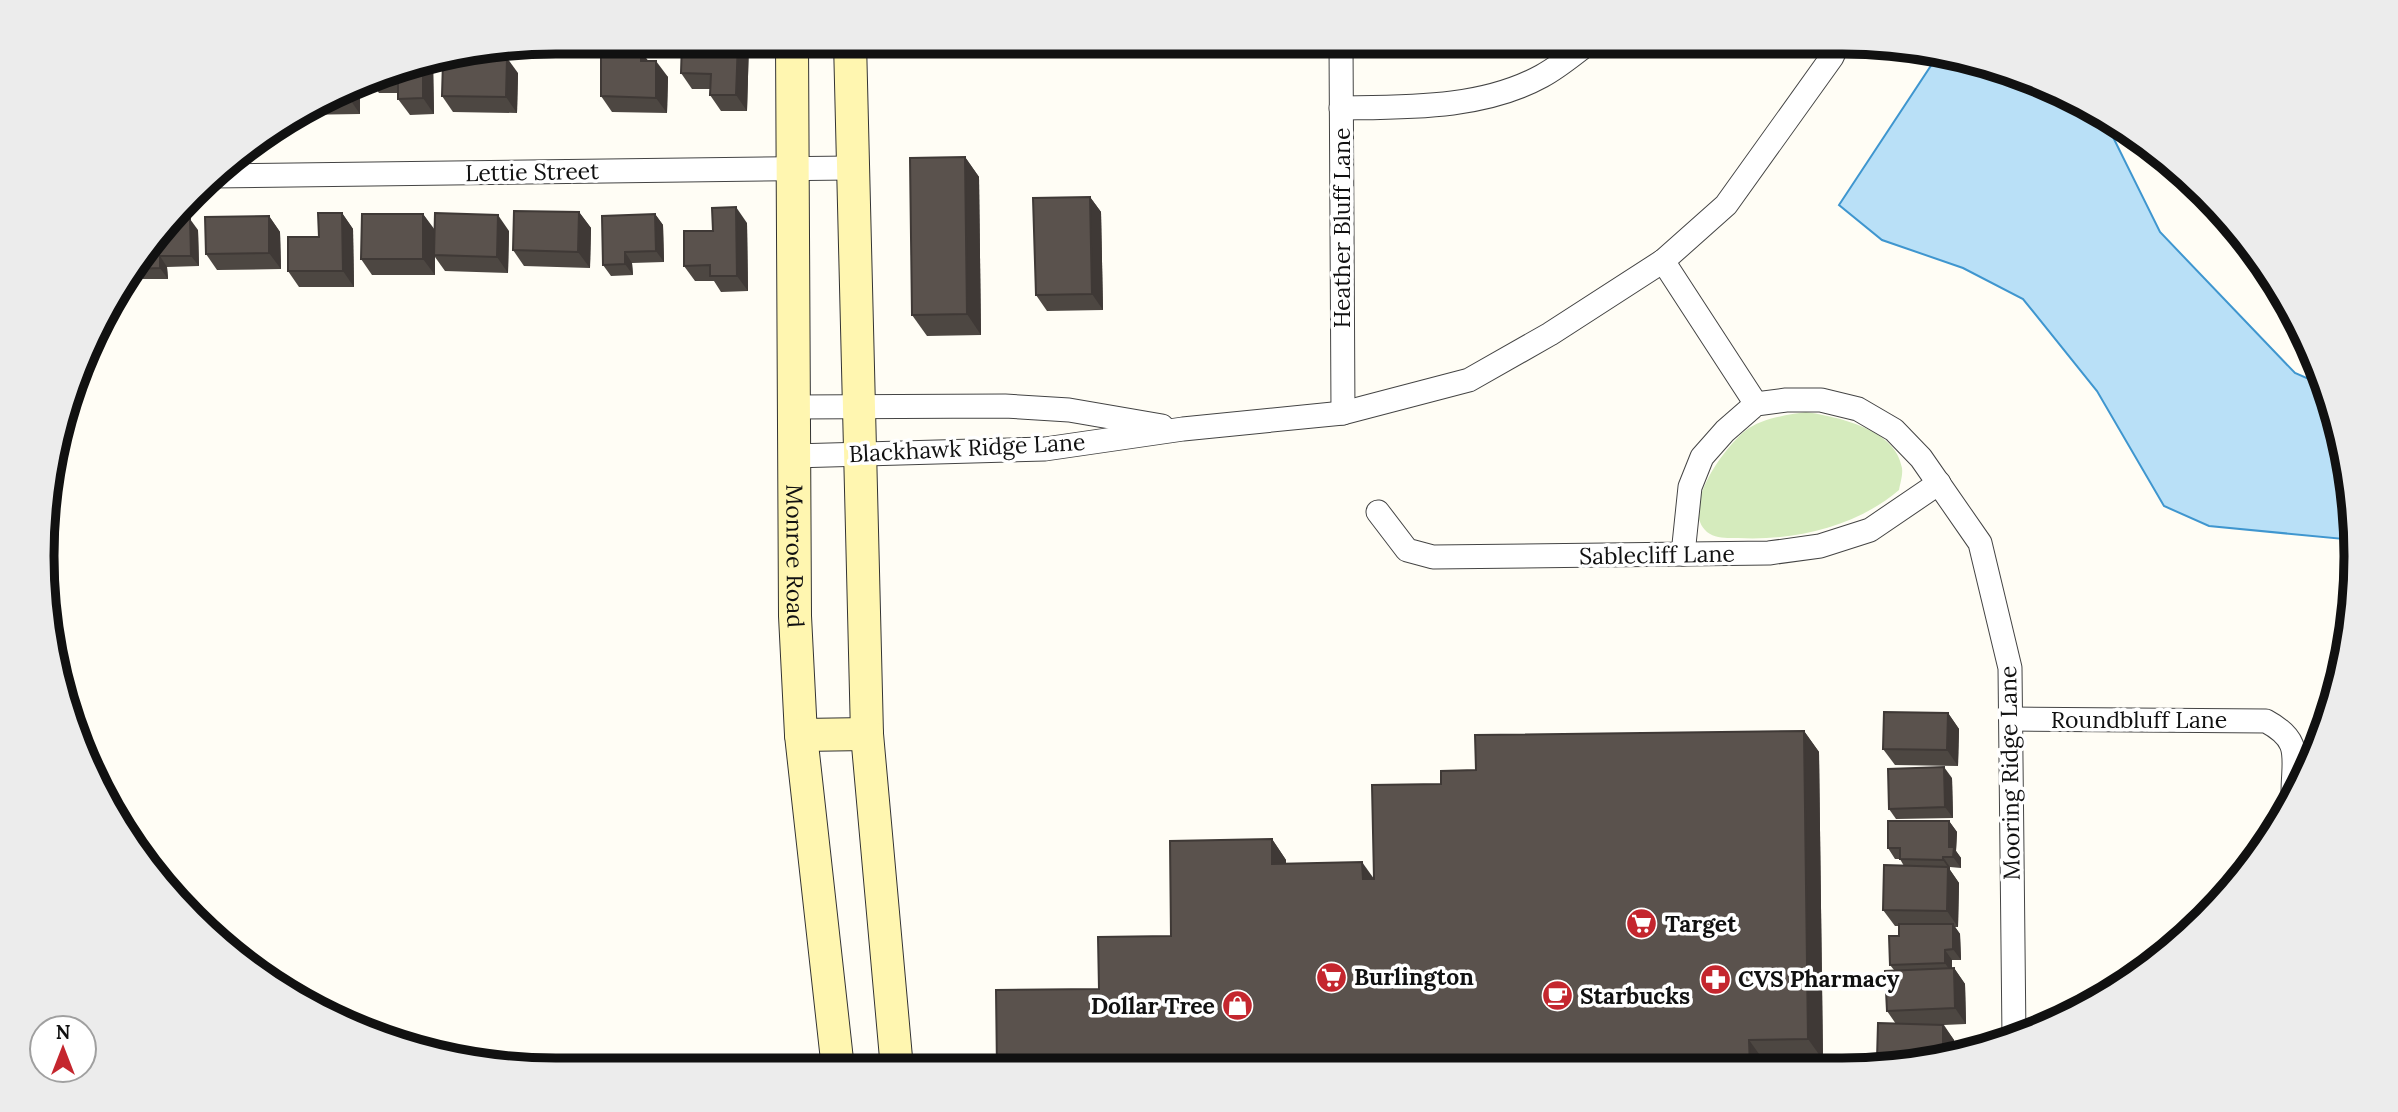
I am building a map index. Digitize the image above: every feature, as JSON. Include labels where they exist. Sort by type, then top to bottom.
[{"type":"main road","name":"Monroe Road","points":[[792,54],[793,456],[802,735],[837,1058]]},
{"type":"main road","points":[[849,54],[862,455],[867,734],[896,1058]]},
{"type":"main road","points":[[802,735],[867,734]]},
{"type":"street","name":"Heather Bluff Lane","points":[[1341,54],[1343,414]]},
{"type":"street","points":[[1341,108],[1414,106],[1502,94],[1543,76],[1573,54]]},
{"type":"street","name":"Blackhawk Ridge Lane","points":[[793,456],[1045,449],[1183,429],[1343,414],[1469,380],[1550,334],[1663,261],[1726,205],[1833,54]]},
{"type":"street","name":"Lettie Street","points":[[229,176],[851,168]]},
{"type":"street","points":[[1663,261],[1756,404],[1725,431],[1702,457],[1690,487],[1683,554]]},
{"type":"street","name":"Mooring Ridge Lane","points":[[1756,404],[1786,400],[1821,400],[1858,409],[1894,430],[1921,458],[1980,543],[1987,561],[2010,668],[2014,1027]]},
{"type":"street","name":"Blackhawk Ridge Lane","points":[[793,407],[1005,406],[1069,410],[1183,429]]},
{"type":"street","name":"Sablecliff Lane","points":[[1378,512],[1406,550],[1433,557],[1769,553],[1820,546],[1871,530],[1939,483]]},
{"type":"street","name":"Roundbluff Lane","points":[[2011,719],[2266,721],[2286,731],[2293,745],[2293,776]]},
{"type":"green space","points":[[1806,412],[1834,417],[1864,427],[1889,444],[1902,468],[1899,490],[1863,514],[1802,534],[1730,538],[1707,532],[1700,521],[1698,508],[1701,494],[1708,478],[1736,439],[1759,423]]},
{"type":"water","points":[[1933,63],[1972,71],[2034,92],[2111,132],[2160,232],[2295,373],[2312,380],[2334,458],[2343,539],[2209,526],[2164,506],[2097,391],[2023,299],[1963,268],[1882,240],[1839,205]]},
{"type":"building","points":[[601,54],[641,54],[641,61],[656,61],[656,98],[601,96]]},
{"type":"building","points":[[682,54],[738,54],[736,95],[710,95],[711,74],[681,73]]},
{"type":"building","points":[[507,58],[506,97],[442,96],[443,67]]},
{"type":"building","points":[[423,72],[423,98],[398,99],[398,80]]},
{"type":"building","points":[[965,157],[967,314],[912,315],[910,158]]},
{"type":"building","points":[[1090,197],[1092,294],[1036,295],[1033,198]]},
{"type":"building","points":[[736,207],[737,276],[710,276],[710,265],[684,266],[684,231],[713,231],[712,208]]},
{"type":"building","points":[[514,211],[579,212],[578,252],[513,250]]},
{"type":"building","points":[[318,213],[342,213],[343,271],[288,271],[288,237],[319,237]]},
{"type":"building","points":[[435,213],[498,215],[497,257],[434,255]]},
{"type":"building","points":[[362,214],[423,214],[423,259],[361,259]]},
{"type":"building","points":[[655,214],[656,251],[625,252],[625,264],[603,265],[602,216]]},
{"type":"building","points":[[269,216],[269,253],[206,254],[205,217]]},
{"type":"building","points":[[184,219],[190,219],[191,256],[160,256],[160,268],[145,269],[158,251]]},
{"type":"building","points":[[1884,712],[1948,713],[1947,750],[1883,749]]},
{"type":"building","points":[[1804,731],[1808,1039],[1749,1040],[1750,1058],[997,1058],[996,990],[1099,989],[1098,937],[1171,936],[1170,841],[1272,839],[1272,864],[1362,862],[1363,879],[1374,879],[1372,785],[1441,784],[1441,771],[1476,770],[1475,735]]},
{"type":"building","points":[[1944,767],[1945,807],[1889,809],[1888,769]]},
{"type":"building","points":[[1888,821],[1949,821],[1949,847],[1954,847],[1953,857],[1943,857],[1943,860],[1900,859],[1900,848],[1888,848]]},
{"type":"building","points":[[1884,865],[1948,867],[1947,911],[1883,910]]},
{"type":"building","points":[[1899,924],[1953,924],[1953,949],[1945,950],[1945,963],[1890,965],[1889,936],[1899,936]]},
{"type":"building","points":[[1954,968],[1955,1008],[1887,1011],[1885,971]]},
{"type":"building","points":[[1878,1023],[1943,1025],[1943,1047],[1877,1057]]},
{"type":"place","name":"Target","points":[[1642,924]]},
{"type":"place","name":"Burlington","points":[[1331,977]]},
{"type":"place","name":"CVS Pharmacy","points":[[1715,979]]},
{"type":"place","name":"Starbucks","points":[[1557,996]]},
{"type":"place","name":"Dollar Tree","points":[[1238,1006]]}]
